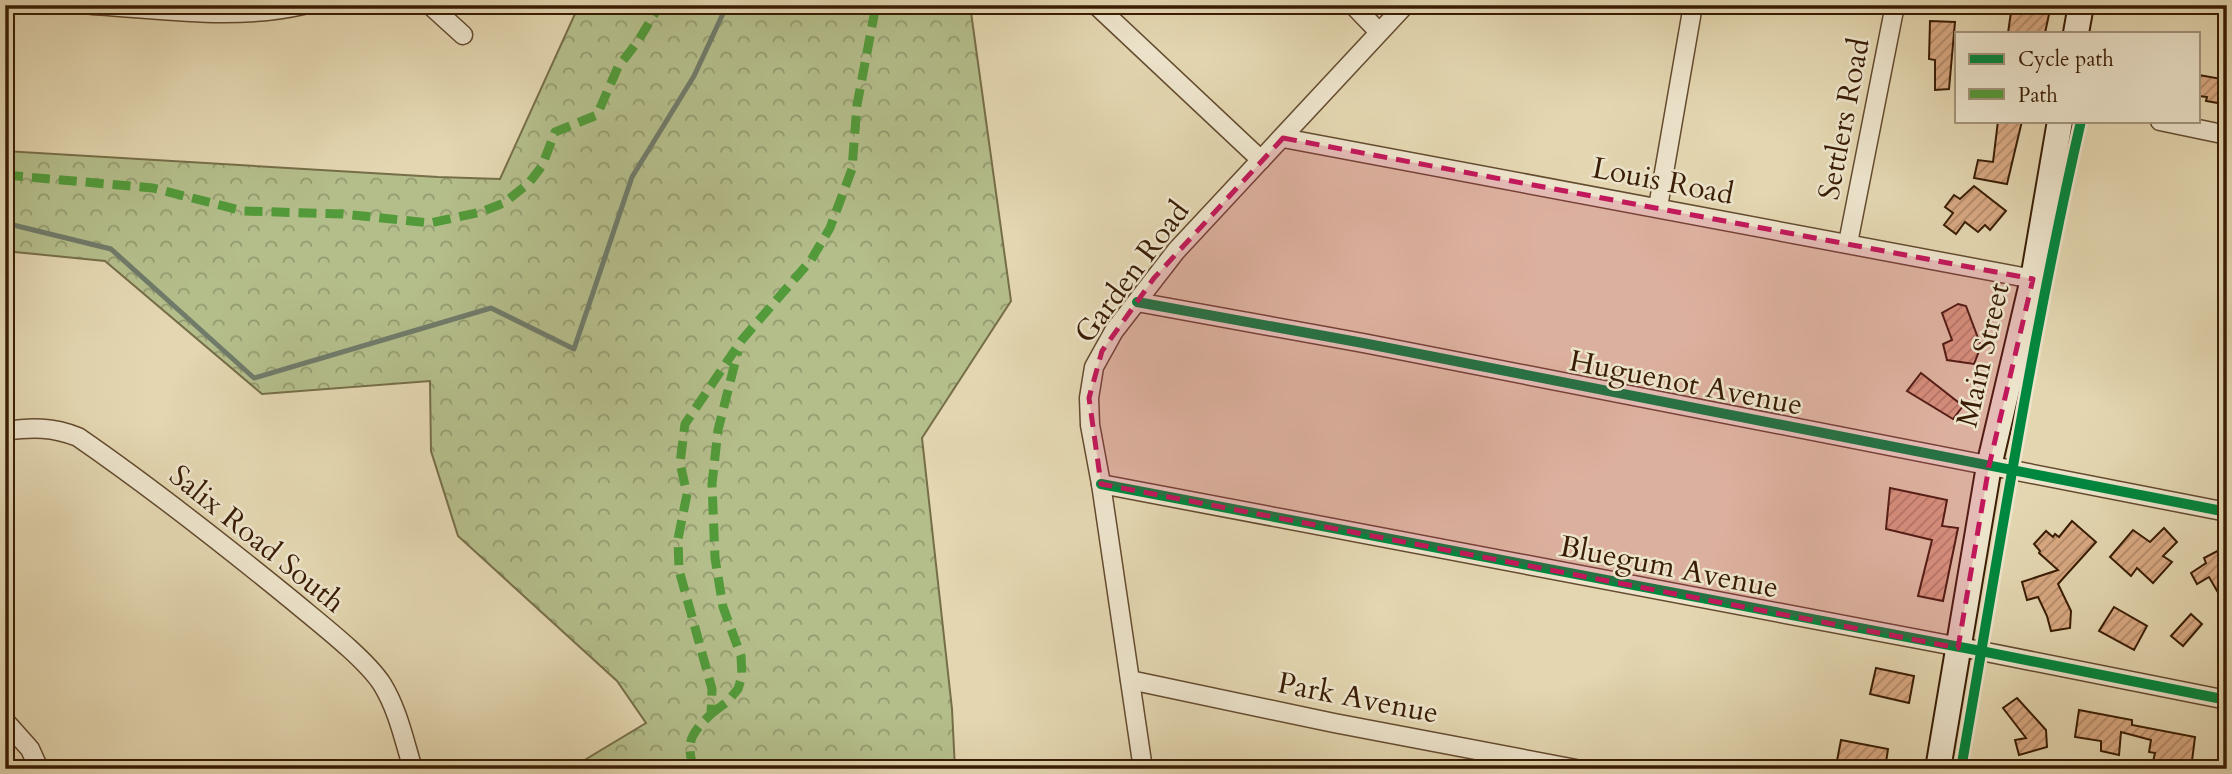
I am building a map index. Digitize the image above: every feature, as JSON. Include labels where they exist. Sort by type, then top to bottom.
[{"type":"street","points":[[92,5],[241,13],[273,11],[303,5]]},
{"type":"street","points":[[430,5],[463,35]]},
{"type":"street","points":[[1096,5],[1261,160]]},
{"type":"street","points":[[1353,5],[1379,32]]},
{"type":"street","name":"Garden Road","points":[[1143,769],[1090,425],[1090,384],[1102,351],[1176,251],[1405,5]]},
{"type":"street","points":[[1658,207],[1693,5]]},
{"type":"street","name":"Settlers Road","points":[[1848,243],[1895,5]]},
{"type":"street","points":[[2076,32],[2081,5]]},
{"type":"street","name":"Main Street","points":[[1938,769],[1989,467],[2033,279],[2060,122]]},
{"type":"street","points":[[2165,122],[2227,135]]},
{"type":"street","name":"Louis Road","points":[[1283,138],[2033,279]]},
{"type":"street","name":"Huguenot Avenue","points":[[1137,302],[2227,512]]},
{"type":"street","name":"Salix Road South","points":[[5,431],[53,428],[78,437],[219,541],[314,618],[362,662],[381,684],[396,712],[413,769]]},
{"type":"street","name":"Bluegum Avenue","points":[[1101,484],[2227,700]]},
{"type":"street","name":"Park Avenue","points":[[1130,680],[1576,769]]},
{"type":"street","points":[[5,721],[30,749],[39,769]]},
{"type":"highlighted area","points":[[1283,138],[2033,279],[1989,466],[1958,648],[1101,484],[1089,398],[1102,351],[1154,278]]},
{"type":"green space","points":[[579,5],[970,5],[1011,301],[922,438],[952,709],[955,769],[584,769],[583,761],[646,723],[617,681],[458,536],[431,451],[430,381],[262,394],[105,261],[5,251],[5,151],[500,179]]},
{"type":"building","points":[[2012,5],[2051,5],[2045,32],[2008,32]]},
{"type":"building","points":[[1930,21],[1955,22],[1949,89],[1935,90],[1935,60],[1929,59]]},
{"type":"building","points":[[2200,75],[2227,80],[2227,99],[2219,98],[2218,103],[2206,101],[2207,97],[2200,96]]},
{"type":"building","points":[[1998,122],[2022,122],[2007,184],[1974,178],[1978,160],[1993,162]]},
{"type":"building","points":[[1974,186],[2006,211],[1990,230],[1985,225],[1978,232],[1965,222],[1956,234],[1944,225],[1953,213],[1945,207],[1954,195],[1960,199]]},
{"type":"building","points":[[1958,304],[1966,306],[1981,346],[1974,364],[1947,360],[1943,344],[1952,340],[1942,313]]},
{"type":"building","points":[[1921,373],[1963,406],[1953,419],[1907,391]]},
{"type":"building","points":[[1890,488],[1947,500],[1942,526],[1958,528],[1943,601],[1918,596],[1932,540],[1886,529]]},
{"type":"building","points":[[2072,521],[2096,542],[2058,584],[2071,611],[2070,628],[2051,631],[2038,597],[2027,600],[2022,582],[2058,570],[2039,553],[2034,544],[2046,531],[2053,537],[2055,534],[2059,537]]},
{"type":"building","points":[[2164,528],[2177,542],[2163,556],[2172,562],[2153,583],[2137,568],[2131,576],[2110,557],[2133,530],[2150,542]]},
{"type":"building","points":[[2227,546],[2227,608],[2209,577],[2197,584],[2191,573],[2206,563],[2204,558]]},
{"type":"building","points":[[2114,607],[2147,626],[2134,650],[2099,631]]},
{"type":"building","points":[[2191,614],[2202,624],[2183,646],[2171,636]]},
{"type":"building","points":[[1876,668],[1914,676],[1909,703],[1870,694]]},
{"type":"building","points":[[2017,698],[2046,730],[2047,747],[2019,755],[2015,740],[2026,738],[2003,708]]},
{"type":"building","points":[[2079,710],[2132,720],[2132,725],[2195,737],[2191,769],[2152,766],[2155,753],[2149,752],[2151,740],[2121,732],[2119,755],[2101,751],[2101,741],[2075,737]]},
{"type":"building","points":[[1841,740],[1888,749],[1885,769],[1836,766]]},
{"type":"waterway","points":[[5,223],[111,249],[254,378],[491,308],[574,349],[632,177],[694,76],[727,5]]},
{"type":"marked path","points":[[5,175],[153,188],[243,211],[343,214],[430,223],[481,212],[504,203],[529,183],[542,166],[555,132],[597,115],[618,67],[660,5]]},
{"type":"marked path","points":[[694,769],[690,745],[694,733],[711,714],[712,689],[679,570],[678,539],[687,494],[680,463],[685,424],[741,341],[811,260],[830,228],[852,169],[857,105],[876,5]]},
{"type":"marked path","points":[[711,714],[738,689],[742,676],[741,656],[723,607],[715,558],[712,484],[718,430],[738,351]]},
{"type":"cycle path","points":[[1961,769],[2032,363],[2081,122]]},
{"type":"cycle path","points":[[1137,302],[1363,343],[2227,512]]},
{"type":"cycle path","points":[[1101,484],[2227,700]]}]
